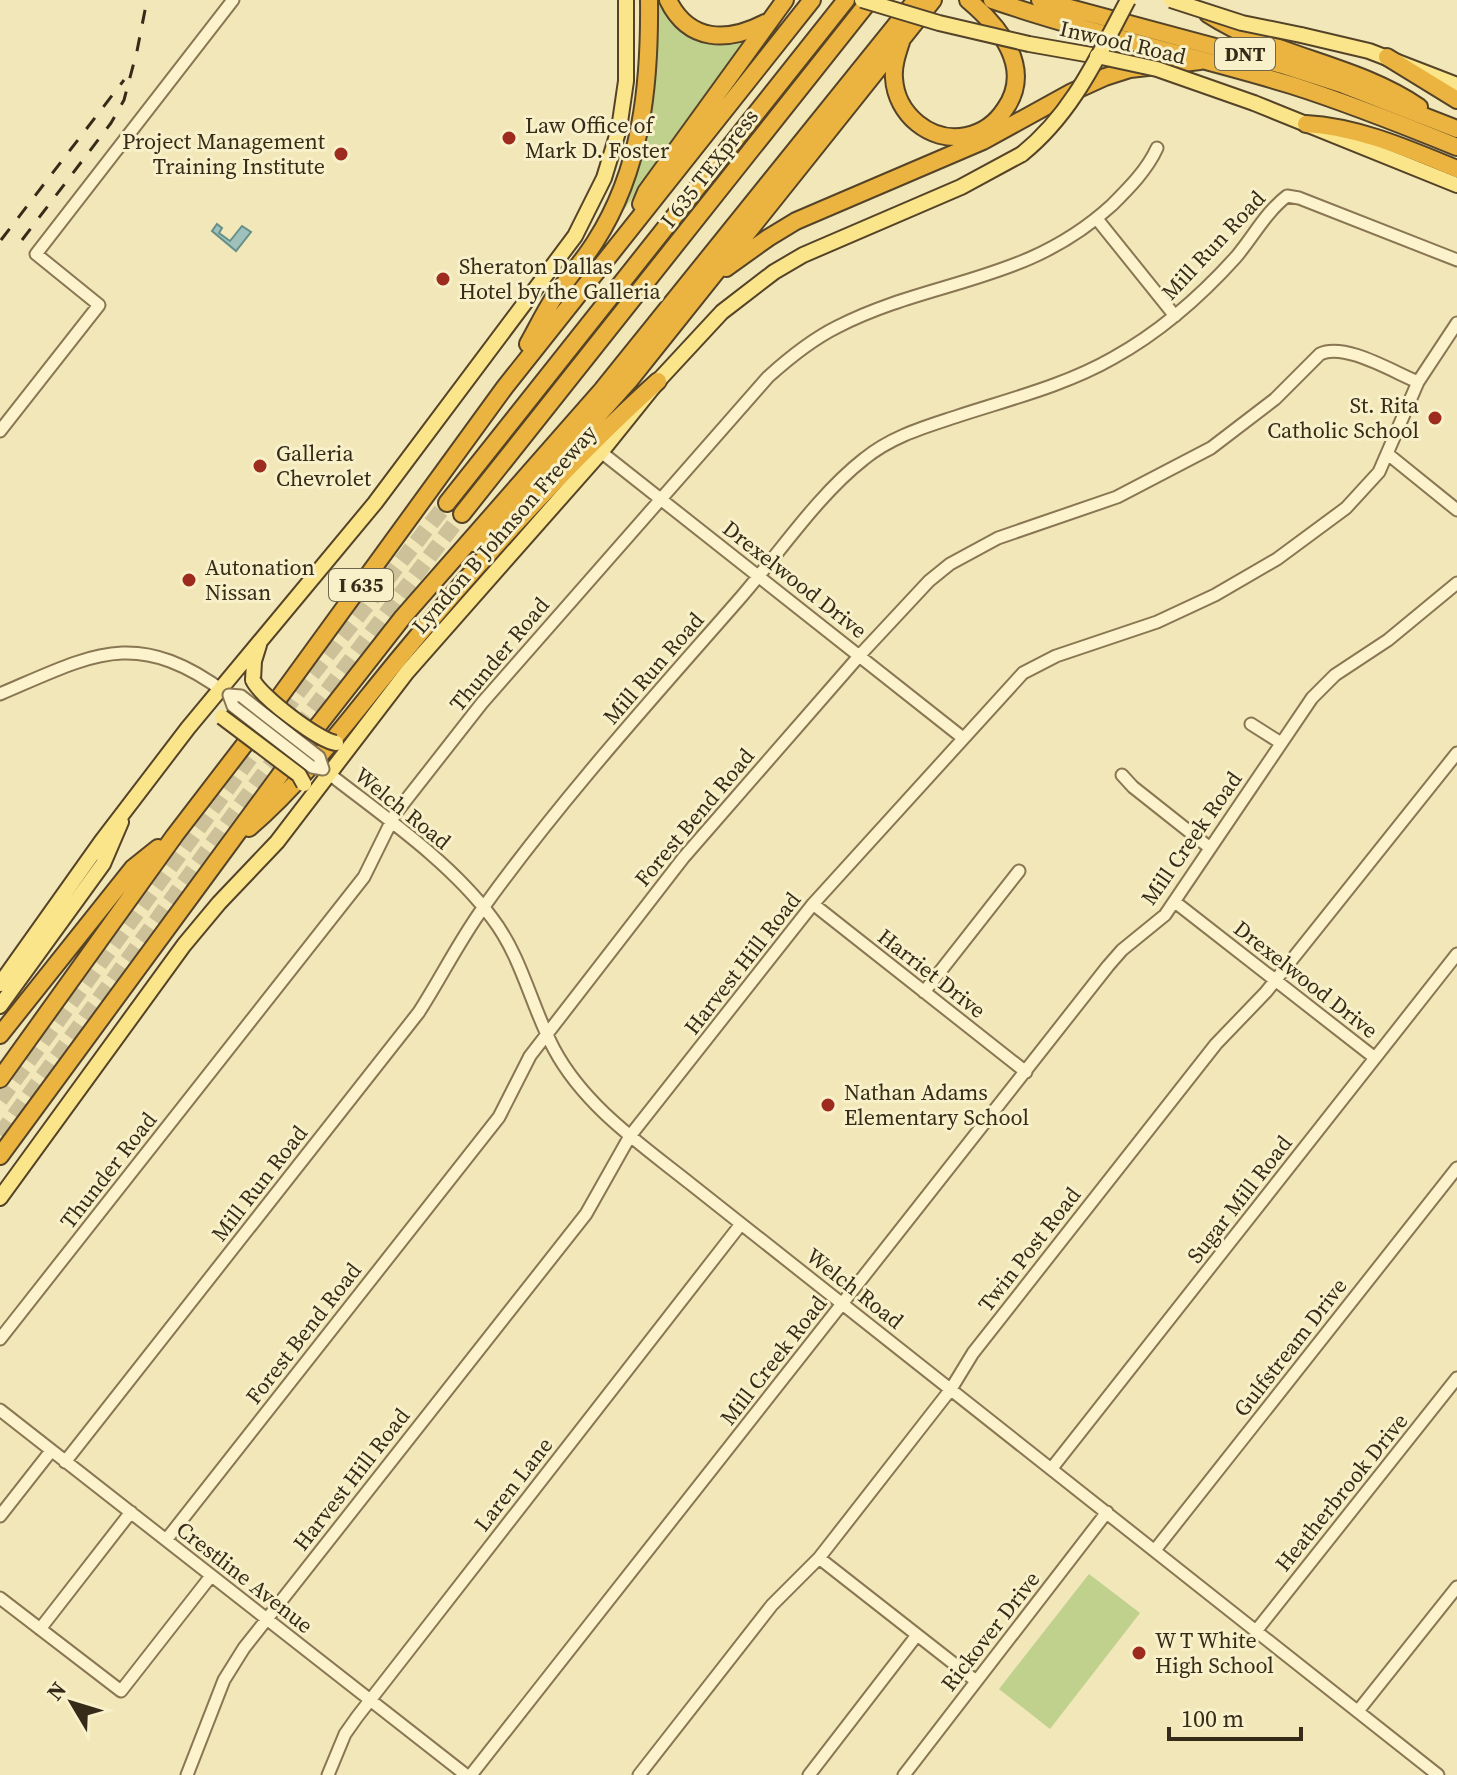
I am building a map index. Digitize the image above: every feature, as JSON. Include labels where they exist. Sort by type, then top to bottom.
[{"type":"highway","points":[[505,387],[554,298],[595,243],[630,171],[646,88],[649,0]]},
{"type":"highway","points":[[668,0],[691,28],[710,35],[739,36],[767,23]]},
{"type":"highway","points":[[629,231],[646,192],[785,0]]},
{"type":"highway","name":"I 635","points":[[0,1079],[175,835],[251,736],[505,387],[812,0]]},
{"type":"highway","name":"I 635 TEXpress","points":[[447,503],[846,0]]},
{"type":"highway","name":"I 635 TEXpress","points":[[462,514],[870,0]]},
{"type":"highway","points":[[901,41],[894,79],[900,100],[911,119],[932,133],[953,138],[979,133],[990,126],[1009,104],[1014,91],[1015,65],[1011,51],[995,25],[968,0]]},
{"type":"highway","name":"DNT","points":[[992,0],[1085,30],[1339,101],[1457,147]]},
{"type":"highway","name":"DNT","points":[[1040,0],[1282,65],[1344,85],[1451,127]]},
{"type":"highway","points":[[1191,0],[1253,40],[1392,89],[1451,127]]},
{"type":"highway","points":[[458,552],[496,529],[619,392],[901,41],[927,1]]},
{"type":"highway","name":"Lyndon B Johnson Freeway","points":[[0,1156],[332,706],[458,552],[602,390],[927,1]]},
{"type":"highway","points":[[1387,57],[1457,100]]},
{"type":"highway","points":[[708,283],[796,221],[983,141],[1083,87],[1130,69],[1200,61]]},
{"type":"highway","points":[[1306,124],[1332,125],[1351,130],[1457,169]]},
{"type":"highway","points":[[226,847],[274,807],[342,731],[462,584],[613,422],[658,381]]},
{"type":"highway","points":[[0,1035],[133,868],[175,835]]},
{"type":"main road","points":[[0,984],[188,728],[225,692],[265,634],[375,503],[575,236],[604,178],[619,129],[626,81],[626,0]]},
{"type":"main road","name":"Inwood Road","points":[[862,0],[939,23],[1157,69],[1254,103],[1457,185]]},
{"type":"main road","name":"Lyndon B Johnson Freeway","points":[[0,1198],[184,945],[294,822],[326,772],[407,672],[601,452],[658,381],[722,312],[774,272],[803,255],[961,187],[1022,154],[1039,141],[1078,93],[1128,0]]},
{"type":"main road","points":[[1171,0],[1242,23],[1387,57],[1457,85]]},
{"type":"main road","points":[[265,634],[254,661],[253,680],[261,691],[320,738],[336,743],[355,740]]},
{"type":"main road","points":[[188,728],[206,717],[222,717],[299,775],[304,784],[303,805],[294,822]]},
{"type":"main road","points":[[0,1006],[103,864],[115,841],[123,814]]},
{"type":"street","points":[[0,431],[99,305],[36,254],[233,0]]},
{"type":"street","name":"Thunder Road","points":[[0,1339],[364,877],[391,823],[482,703],[768,377],[811,342],[863,316],[1031,260],[1053,249],[1097,219],[1139,177],[1157,148]]},
{"type":"street","name":"Mill Run Road","points":[[65,1462],[419,1012],[484,907],[623,732],[844,477],[887,442],[1100,365],[1131,347],[1175,316],[1227,266],[1287,196],[1457,260]]},
{"type":"street","points":[[1097,219],[1175,316]]},
{"type":"street","name":"Harvest Hill Road","points":[[187,1775],[224,1680],[244,1648],[586,1214],[630,1136],[813,904],[1010,685],[1038,664],[1187,609],[1277,559],[1366,490],[1389,455],[1418,382],[1457,323]]},
{"type":"street","name":"Forest Bend Road","points":[[166,1540],[499,1117],[522,1069],[547,1033],[711,824],[921,588],[950,564],[998,538],[1117,497],[1211,448],[1275,399],[1320,354],[1329,350],[1340,350],[1418,382]]},
{"type":"street","name":"Drexelwood Drive","points":[[601,452],[963,738]]},
{"type":"street","points":[[1389,455],[1457,510]]},
{"type":"street","name":"Mill Creek Road","points":[[468,1775],[1122,950],[1153,927],[1175,902],[1322,686],[1388,640],[1457,583]]},
{"type":"street","name":"Welch Road","points":[[0,694],[82,659],[121,653],[151,655],[176,662],[225,692],[233,706],[391,823],[452,874],[484,907],[508,941],[555,1051],[584,1092],[630,1136],[1438,1775]]},
{"type":"street","points":[[1251,724],[1281,743]]},
{"type":"street","name":"Twin Post Road","points":[[639,1775],[772,1605],[819,1558],[951,1389],[973,1353],[1216,1044],[1275,981],[1457,753]]},
{"type":"street","points":[[1122,775],[1210,848]]},
{"type":"street","points":[[924,992],[1019,871]]},
{"type":"street","name":"Drexelwood Drive","points":[[1175,902],[1375,1058]]},
{"type":"street","name":"Harriet Drive","points":[[813,904],[1026,1072]]},
{"type":"street","name":"Sugar Mill Road","points":[[1052,1468],[1457,954]]},
{"type":"street","name":"Gulfstream Drive","points":[[1155,1550],[1457,1168]]},
{"type":"street","name":"Laren Lane","points":[[328,1775],[345,1734],[370,1700],[741,1224]]},
{"type":"street","name":"Heatherbrook Drive","points":[[1256,1631],[1457,1378]]},
{"type":"street","name":"Crestline Avenue","points":[[0,1410],[468,1775]]},
{"type":"street","points":[[0,1516],[51,1451]]},
{"type":"street","points":[[40,1629],[131,1512]]},
{"type":"street","name":"Rickover Drive","points":[[904,1775],[1107,1512]]},
{"type":"street","points":[[819,1558],[976,1681]]},
{"type":"street","points":[[0,1598],[121,1691],[211,1576]]},
{"type":"street","points":[[1358,1711],[1457,1587]]},
{"type":"street","points":[[809,1775],[917,1635]]},
{"type":"green space","points":[[664,5],[680,28],[700,40],[724,43],[752,39],[613,224],[655,7]]},
{"type":"green space","points":[[1089,1574],[1140,1613],[1050,1729],[999,1689]]},
{"type":"water","points":[[217,224],[222,228],[219,233],[230,241],[242,226],[251,232],[236,251],[212,231]]},
{"type":"tunnel","points":[[0,1100],[296,695],[447,503]]},
{"type":"tunnel","points":[[0,1135],[250,792],[462,514]]},
{"type":"railway","points":[[22,240],[111,123],[124,100],[147,0]]},
{"type":"railway","points":[[1,240],[124,80]]},
{"type":"place","name":"Law Office of Mark D. Foster","points":[[509,138]]},
{"type":"place","name":"Project Management Training Institute","points":[[341,154]]},
{"type":"place","name":"Sheraton Dallas Hotel by the Galleria","points":[[443,279]]},
{"type":"place","name":"St. Rita Catholic School","points":[[1435,418]]},
{"type":"place","name":"Galleria Chevrolet","points":[[260,466]]},
{"type":"place","name":"Autonation Nissan","points":[[189,580]]},
{"type":"place","name":"Nathan Adams Elementary School","points":[[828,1105]]},
{"type":"place","name":"W T White High School","points":[[1139,1653]]}]
